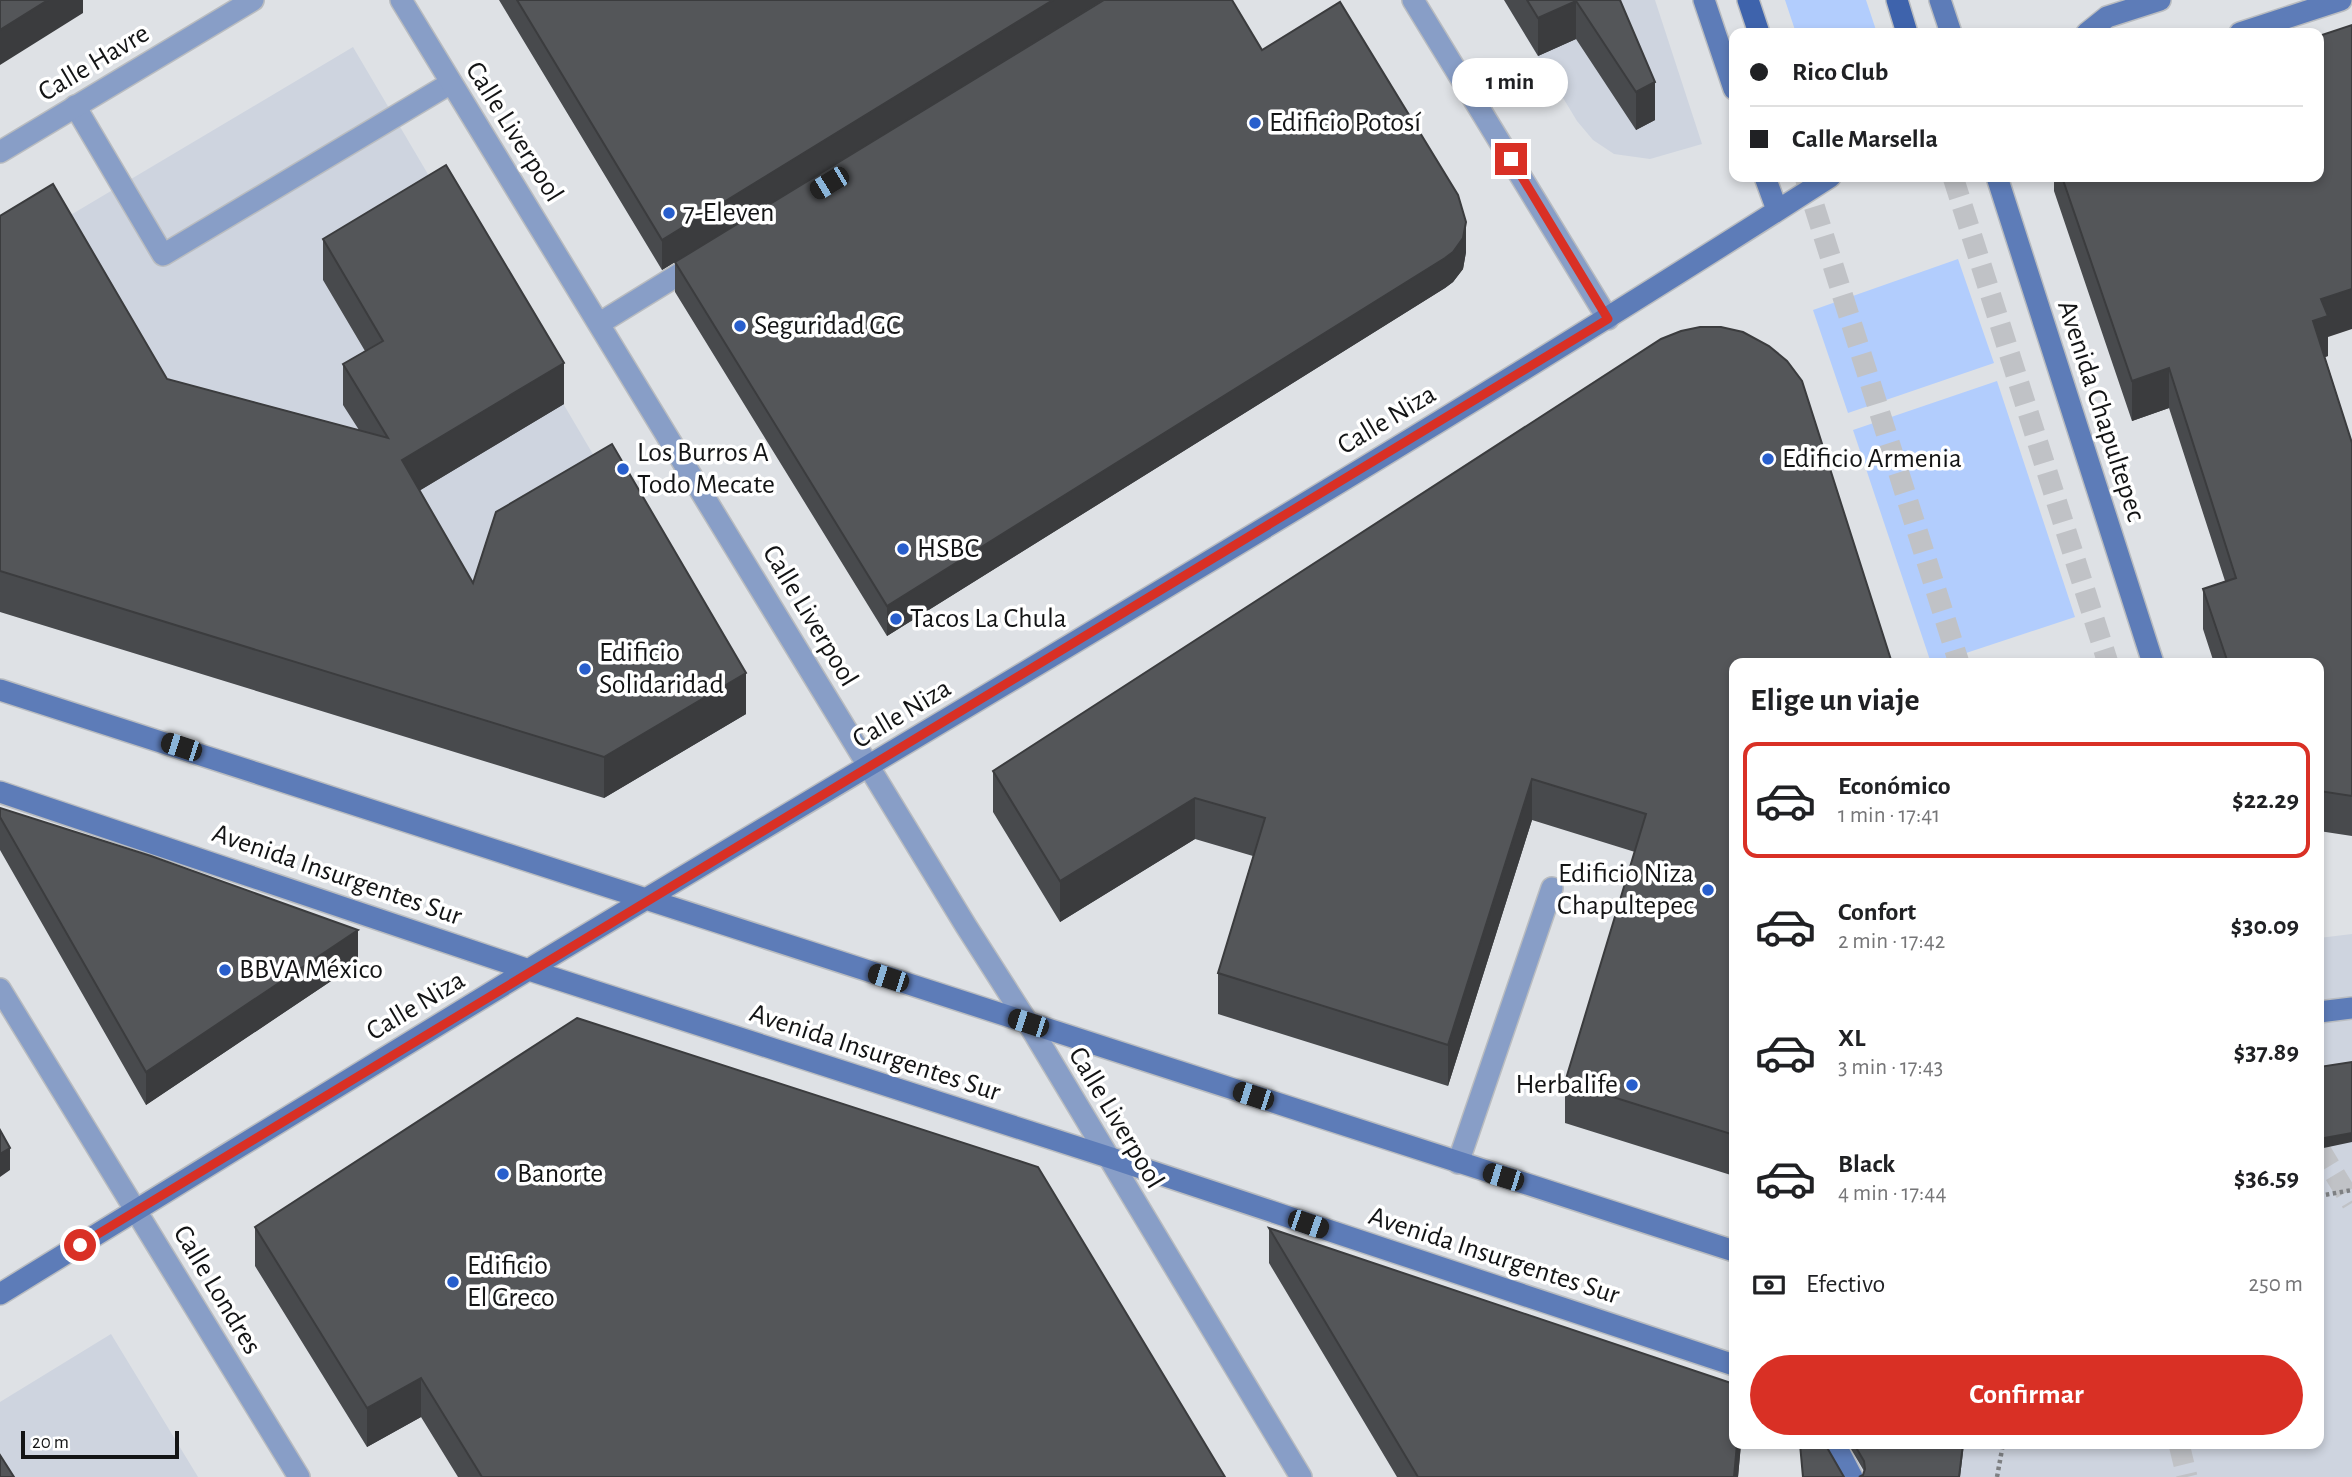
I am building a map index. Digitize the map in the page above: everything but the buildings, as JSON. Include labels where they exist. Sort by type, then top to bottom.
[{"type":"main road","points":[[1704,0],[1729,74]]},
{"type":"main road","points":[[1748,0],[1757,28]]},
{"type":"main road","points":[[1896,0],[1905,28]]},
{"type":"main road","points":[[1940,0],[1949,28]]},
{"type":"main road","points":[[2093,28],[2107,17],[2160,0]]},
{"type":"main road","points":[[2255,28],[2341,0]]},
{"type":"main road","points":[[1767,182],[1777,211]]},
{"type":"main road","name":"Calle Niza","points":[[0,1294],[529,970],[1608,319],[1822,182]]},
{"type":"main road","name":"Avenida Chapultepec","points":[[1999,182],[2151,658]]},
{"type":"main road","points":[[0,690],[156,738],[646,900],[1729,1249]]},
{"type":"main road","name":"Avenida Insurgentes Sur","points":[[0,792],[529,970],[1105,1156],[1729,1363]]},
{"type":"main road","points":[[2324,1011],[2352,1008]]},
{"type":"main road","points":[[1838,1449],[1852,1477]]},
{"type":"street","name":"Calle Havre","points":[[0,152],[253,0]]},
{"type":"street","name":"Calle Liverpool","points":[[401,0],[1028,1023],[1105,1156],[1301,1477]]},
{"type":"street","points":[[1413,0],[1608,319]]},
{"type":"street","points":[[75,106],[163,255],[451,83]]},
{"type":"street","points":[[600,323],[717,252]]},
{"type":"street","points":[[1458,1163],[1552,888]]},
{"type":"street","name":"Calle Londres","points":[[0,989],[299,1477]]},
{"type":"path","points":[[2324,1195],[2352,1190]]},
{"type":"path","points":[[1997,1477],[2002,1449]]},
{"type":"shaded area","points":[[1504,0],[1655,0],[1702,144],[1650,159],[1614,154],[1593,140],[1577,121]]},
{"type":"shaded area","points":[[1785,0],[1866,0],[1875,28],[1794,28]]},
{"type":"shaded area","points":[[353,47],[746,714],[604,798],[0,257]]},
{"type":"shaded area","points":[[1958,259],[1994,363],[1848,413],[1813,310]]},
{"type":"shaded area","points":[[1997,381],[2075,617],[1951,658],[1929,658],[1853,430]]},
{"type":"shaded area","points":[[2352,934],[2352,1477],[1811,1477],[1814,1449],[2324,1449],[2324,937]]},
{"type":"shaded area","points":[[111,1334],[198,1477],[0,1477],[0,1402]]},
{"type":"tunnel","points":[[1807,182],[1957,658]]},
{"type":"tunnel","points":[[1955,182],[2106,658]]},
{"type":"tunnel","points":[[2324,1156],[2352,1203]]},
{"type":"tunnel","points":[[2180,1449],[2187,1477]]},
{"type":"place","name":"Edificio Potosí","points":[[1255,123]]},
{"type":"place","name":"7-Eleven","points":[[669,213]]},
{"type":"place","name":"Seguridad GC","points":[[740,326]]},
{"type":"place","name":"Edificio Armenia","points":[[1768,459]]},
{"type":"place","name":"Los Burros A Todo Mecate","points":[[623,469]]},
{"type":"place","name":"HSBC","points":[[903,549]]},
{"type":"place","name":"Tacos La Chula","points":[[896,619]]},
{"type":"place","name":"Edificio Solidaridad","points":[[585,669]]},
{"type":"place","name":"Edificio Niza Chapultepec","points":[[1708,890]]},
{"type":"place","name":"BBVA México","points":[[225,970]]},
{"type":"place","name":"Herbalife","points":[[1632,1085]]},
{"type":"place","name":"Banorte","points":[[503,1174]]},
{"type":"place","name":"Edificio El Greco","points":[[453,1282]]},
{"type":"route","points":[[80,1245],[529,970],[1608,319],[1511,159]]}]
